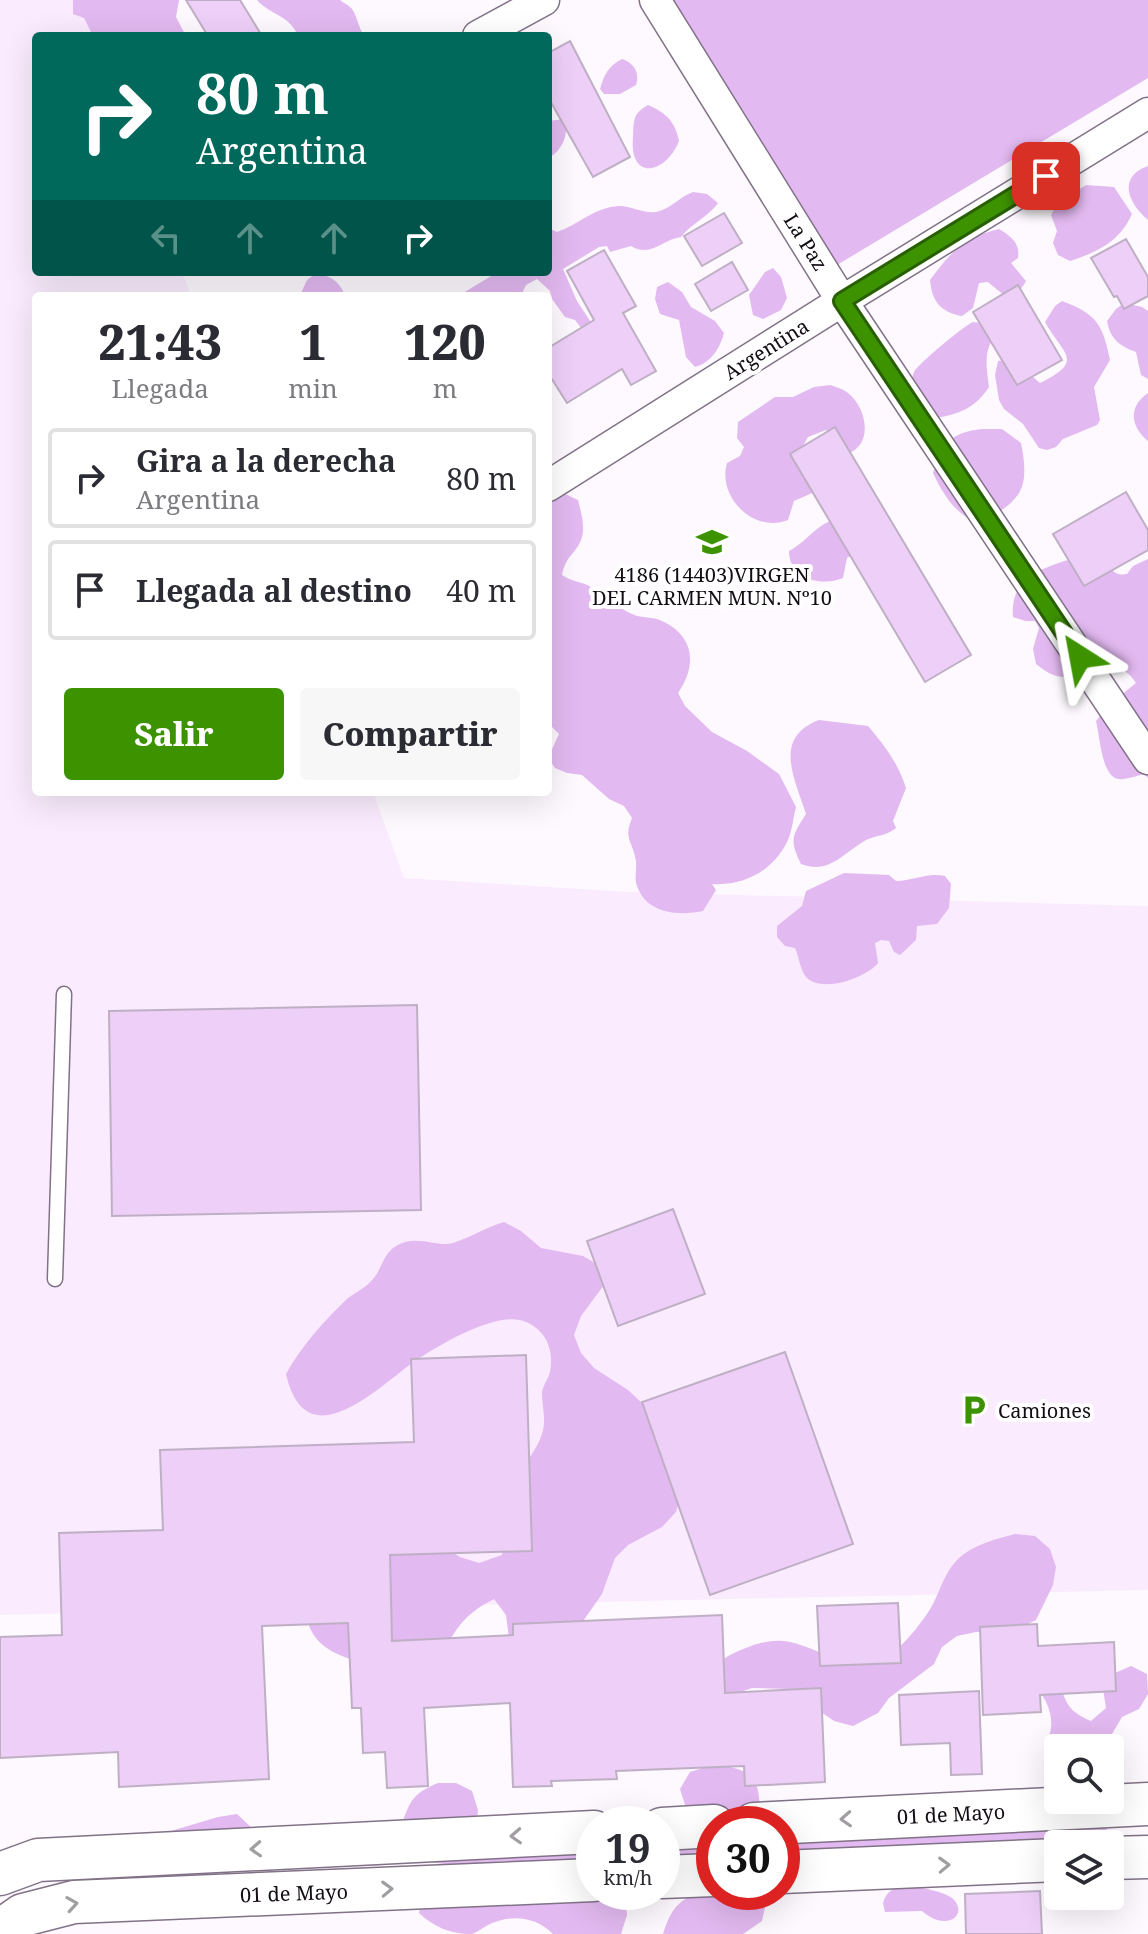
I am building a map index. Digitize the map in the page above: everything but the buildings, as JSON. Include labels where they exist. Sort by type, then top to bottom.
[{"type":"street","points":[[485,32],[544,0]]},
{"type":"street","name":"La Paz","points":[[655,0],[842,301],[1148,759]]},
{"type":"street","name":"Argentina","points":[[552,483],[1148,113]]},
{"type":"street","name":"01 de Mayo","points":[[800,1822],[1148,1804]]},
{"type":"street","points":[[0,1874],[38,1860],[576,1833]]},
{"type":"street","points":[[1124,1858],[1148,1857]]},
{"type":"street","points":[[800,1871],[1044,1861]]},
{"type":"street","name":"01 de Mayo","points":[[0,1931],[23,1915],[74,1902],[576,1881]]},
{"type":"lane","points":[[55,1279],[64,994]]},
{"type":"shaded area","points":[[0,0],[80,0],[92,32],[32,32],[32,276],[184,276],[190,292],[32,292],[32,796],[374,796],[404,878],[629,892],[1148,906],[1148,1590],[0,1615]]},
{"type":"shaded area","points":[[73,0],[179,0],[176,17],[184,32],[91,32],[84,18],[73,14]]},
{"type":"shaded area","points":[[257,0],[340,0],[352,9],[362,32],[296,32],[285,19]]},
{"type":"shaded area","points":[[671,0],[1148,0],[1148,78],[837,265]]},
{"type":"shaded area","points":[[622,59],[635,69],[636,85],[620,94],[604,94],[600,89],[605,75]]},
{"type":"shaded area","points":[[648,105],[669,118],[679,141],[666,161],[650,168],[642,167],[633,151],[635,118]]},
{"type":"shaded area","points":[[565,119],[566,131],[563,142],[552,155],[552,121]]},
{"type":"shaded area","points":[[1148,166],[1148,220],[1135,206],[1129,183],[1138,171]]},
{"type":"shaded area","points":[[1086,185],[1114,187],[1132,214],[1121,231],[1107,244],[1070,261],[1058,255],[1053,243],[1057,231],[1051,215],[1057,204]]},
{"type":"shaded area","points":[[693,192],[707,194],[718,203],[681,237],[645,250],[631,246],[610,252],[607,246],[599,247],[563,269],[577,301],[594,327],[586,334],[575,320],[565,317],[552,299],[552,292],[537,279],[526,285],[523,292],[465,292],[491,276],[552,276],[552,230],[557,232],[610,207],[624,206],[656,212]]},
{"type":"shaded area","points":[[999,229],[1016,244],[1018,258],[1011,263],[1026,281],[1024,284],[1018,292],[1006,297],[988,282],[979,283],[973,308],[962,316],[943,308],[935,300],[930,280],[967,241]]},
{"type":"shaded area","points":[[773,268],[781,277],[787,298],[781,310],[763,319],[753,315],[749,295],[765,272]]},
{"type":"shaded area","points":[[312,276],[329,277],[344,292],[301,292]]},
{"type":"shaded area","points":[[668,282],[682,292],[691,307],[715,321],[724,333],[714,354],[701,365],[695,367],[686,357],[679,320],[660,314],[655,299],[657,287]]},
{"type":"shaded area","points":[[1062,301],[1083,311],[1096,322],[1110,360],[1094,387],[1100,420],[1097,425],[1063,439],[1056,447],[1047,450],[1039,448],[1023,424],[1004,409],[999,400],[995,375],[998,361],[1005,360],[1016,363],[1040,383],[1063,368],[1067,362],[1066,356],[1045,322]]},
{"type":"shaded area","points":[[1124,303],[1148,311],[1148,379],[1141,375],[1136,352],[1116,341],[1108,327],[1107,321]]},
{"type":"shaded area","points":[[973,322],[988,324],[994,337],[987,355],[989,387],[966,409],[935,418],[911,385],[913,374],[932,353]]},
{"type":"shaded area","points":[[830,385],[848,393],[859,407],[865,424],[862,441],[849,453],[826,430],[808,437],[803,446],[819,490],[794,501],[788,520],[775,523],[751,517],[733,500],[725,476],[727,463],[740,456],[744,447],[737,438],[738,422],[775,397],[793,397],[814,387]]},
{"type":"shaded area","points":[[1148,393],[1148,441],[1135,423],[1134,410]]},
{"type":"shaded area","points":[[1002,429],[1021,443],[1024,473],[1019,494],[1012,502],[978,524],[951,503],[933,473],[939,454],[949,441],[963,433]]},
{"type":"shaded area","points":[[552,488],[578,500],[582,520],[581,540],[562,575],[591,587],[632,614],[662,621],[681,635],[690,652],[690,662],[678,693],[685,706],[712,732],[747,751],[779,774],[796,807],[788,840],[780,854],[755,875],[735,883],[712,884],[716,890],[703,911],[674,913],[656,908],[642,895],[636,883],[636,861],[629,836],[632,818],[624,806],[609,799],[582,775],[555,768],[552,749],[559,734],[552,727]]},
{"type":"shaded area","points":[[838,518],[855,553],[847,558],[843,578],[825,582],[800,574],[790,561],[789,551],[823,525]]},
{"type":"shaded area","points":[[1085,554],[1107,561],[1112,570],[1120,574],[1127,574],[1133,566],[1148,559],[1148,778],[1144,774],[1121,779],[1112,776],[1105,763],[1096,721],[1110,704],[1136,683],[1121,669],[1113,668],[1076,677],[1049,673],[1036,664],[1033,649],[1039,628],[1035,621],[1013,617],[1014,602],[1025,580],[1035,573]]},
{"type":"shaded area","points":[[819,720],[868,726],[890,755],[906,788],[893,821],[896,828],[866,840],[828,865],[811,867],[801,864],[795,849],[795,833],[806,814],[793,774],[791,748],[804,728]]},
{"type":"shaded area","points":[[844,873],[889,875],[896,881],[945,876],[951,884],[949,908],[937,924],[917,926],[916,940],[900,955],[894,952],[889,941],[881,940],[875,943],[878,963],[872,969],[844,982],[814,982],[807,978],[801,968],[795,948],[785,946],[777,937],[777,926],[802,906],[806,891]]},
{"type":"shaded area","points":[[504,1222],[521,1231],[541,1248],[583,1256],[600,1266],[604,1285],[581,1316],[574,1335],[581,1353],[594,1368],[628,1390],[657,1417],[682,1492],[676,1512],[662,1527],[628,1545],[615,1558],[602,1594],[581,1624],[511,1653],[506,1615],[494,1599],[464,1620],[435,1670],[366,1663],[333,1652],[320,1642],[309,1626],[307,1593],[426,1536],[460,1557],[479,1563],[502,1555],[507,1500],[543,1430],[542,1394],[550,1372],[550,1349],[544,1336],[526,1322],[514,1319],[485,1324],[426,1354],[363,1400],[326,1415],[309,1412],[296,1400],[286,1374],[322,1325],[348,1298],[373,1279],[393,1248],[409,1241],[453,1243]]},
{"type":"shaded area","points":[[1015,1534],[1035,1536],[1050,1549],[1056,1567],[1053,1585],[1036,1620],[1020,1628],[997,1633],[976,1632],[957,1636],[942,1647],[934,1664],[889,1698],[878,1713],[853,1726],[834,1721],[818,1710],[807,1695],[789,1689],[752,1688],[731,1695],[717,1708],[725,1658],[761,1643],[794,1643],[855,1664],[867,1665],[884,1659],[906,1641],[924,1618],[949,1570],[959,1558],[978,1546]]},
{"type":"shaded area","points":[[1131,1666],[1147,1674],[1148,1694],[1139,1709],[1122,1717],[1112,1734],[1050,1734],[1050,1715],[1038,1688],[1059,1679],[1069,1705],[1077,1714],[1091,1721],[1106,1708],[1103,1689],[1115,1673]]},
{"type":"shaded area","points":[[712,1765],[738,1769],[753,1780],[759,1806],[696,1806],[696,1855],[682,1863],[680,1814],[686,1808],[680,1789],[690,1772]]},
{"type":"shaded area","points":[[438,1783],[456,1783],[472,1791],[478,1810],[476,1829],[576,1836],[576,1877],[508,1861],[453,1865],[398,1858],[380,1865],[361,1866],[342,1862],[238,1861],[207,1881],[151,1883],[141,1866],[161,1834],[218,1817],[237,1814],[256,1832],[402,1824],[414,1798]]},
{"type":"shaded area","points":[[1102,1819],[1107,1830],[1044,1830],[1044,1845],[800,1860],[800,1827]]},
{"type":"shaded area","points":[[914,1885],[952,1898],[957,1904],[957,1915],[947,1921],[922,1911],[885,1912],[883,1903],[891,1891]]},
{"type":"shaded area","points":[[576,1892],[576,1910],[626,1910],[627,1915],[621,1934],[553,1934],[531,1920],[514,1918],[463,1934],[442,1928],[419,1913],[423,1894]]},
{"type":"shaded area","points":[[696,1894],[696,1910],[764,1910],[762,1921],[743,1934],[663,1934],[668,1919],[674,1910],[680,1910],[680,1904]]},
{"type":"place","name":"4186 (14403)VIRGEN DEL CARMEN MUN. Nº10","points":[[712,542]]},
{"type":"place","name":"Camiones","points":[[974,1410]]},
{"type":"route","points":[[1046,176],[842,301],[1080,657]]}]
